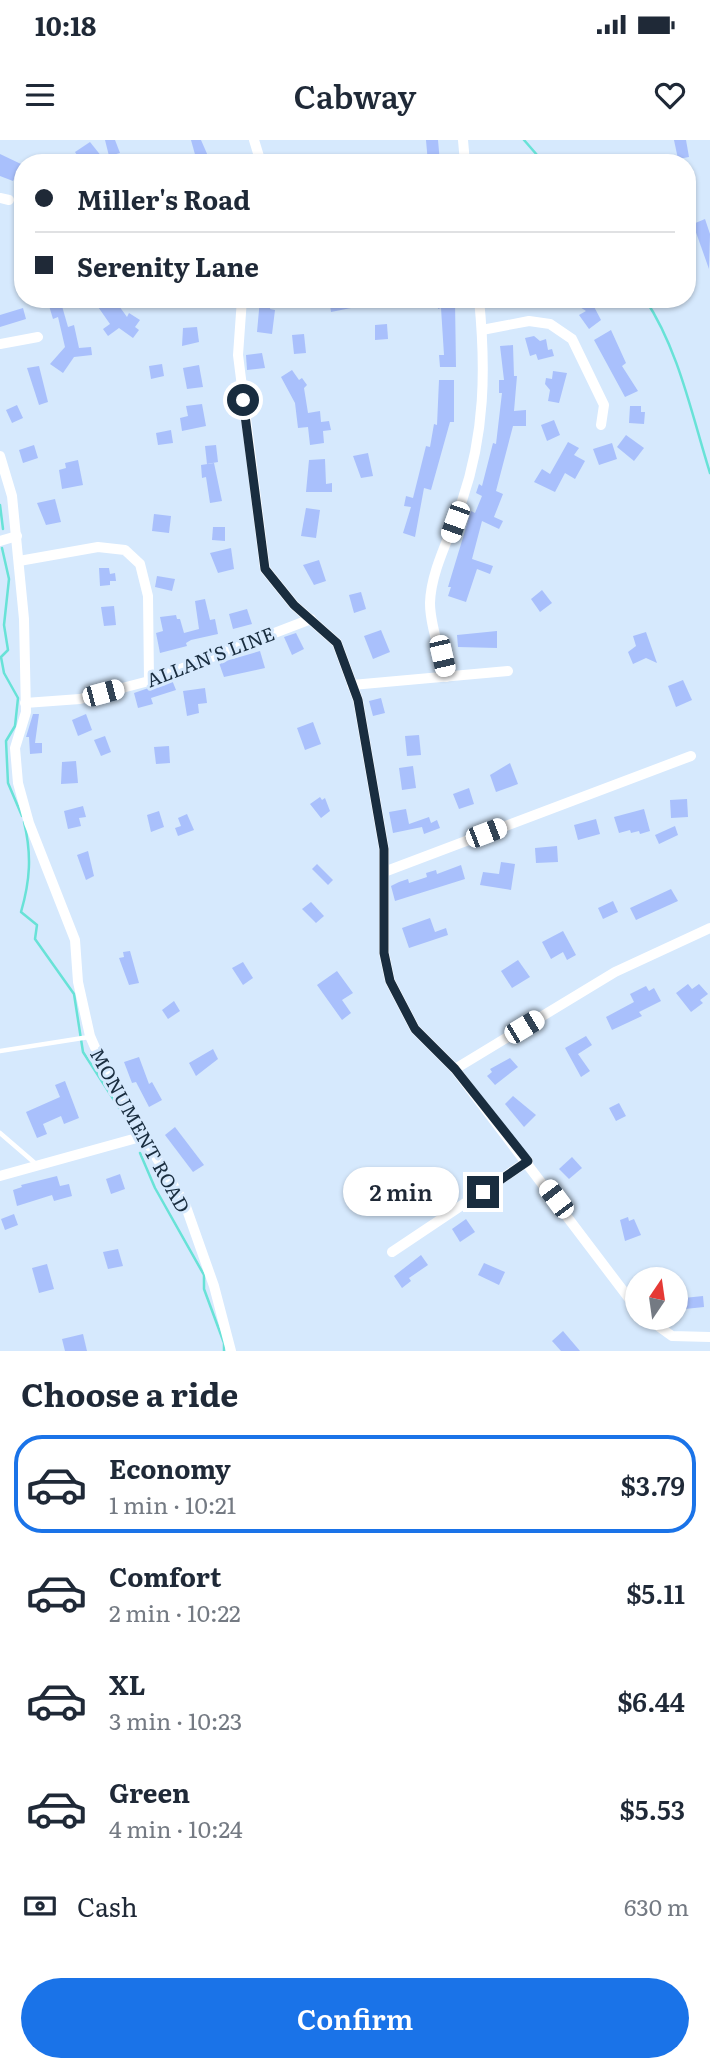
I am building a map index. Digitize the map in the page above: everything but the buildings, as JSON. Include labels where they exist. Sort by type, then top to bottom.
[{"type":"street","points":[[241,308],[238,355],[265,569],[294,605],[337,643],[352,685],[379,803],[384,872],[384,953],[390,981],[415,1029],[455,1069],[528,1161],[625,1292]]},
{"type":"street","points":[[446,677],[430,604],[434,582],[463,499],[484,411],[480,308]]},
{"type":"street","points":[[482,330],[529,321],[550,324],[572,339],[604,405],[601,425]]},
{"type":"street","points":[[0,344],[38,337]]},
{"type":"street","name":"MONUMENT ROAD","points":[[0,456],[12,496],[19,561],[25,703],[15,748],[18,783],[30,823],[75,940],[78,982],[90,1036],[111,1084],[185,1205],[214,1286],[231,1351]]},
{"type":"street","points":[[0,541],[17,536]]},
{"type":"street","points":[[19,561],[98,547],[125,550],[140,564],[148,596],[149,681]]},
{"type":"street","name":"ALLAN'S LINE","points":[[25,703],[80,699],[149,681],[311,619]]},
{"type":"street","points":[[352,685],[508,671]]},
{"type":"street","points":[[384,872],[691,756]]},
{"type":"street","points":[[455,1069],[615,972],[710,928]]},
{"type":"street","points":[[0,1176],[144,1136]]},
{"type":"street","points":[[392,1252],[528,1161]]},
{"type":"street","points":[[664,1330],[672,1336],[710,1337]]},
{"type":"lane","points":[[0,1051],[90,1036]]},
{"type":"lane","points":[[0,1133],[38,1166]]},
{"type":"waterway","points":[[524,140],[536,154]]},
{"type":"waterway","points":[[650,308],[676,361],[710,473]]},
{"type":"waterway","points":[[0,505],[3,529]]},
{"type":"waterway","points":[[2,548],[9,579],[4,625],[8,650],[1,657],[4,673],[18,698],[15,726],[6,741],[8,783],[22,816]]},
{"type":"waterway","points":[[24,822],[29,868],[21,912],[37,925],[35,939],[74,994],[83,1052],[132,1128]]},
{"type":"waterway","points":[[140,1153],[155,1188],[204,1275],[204,1289],[224,1343],[224,1351]]},
{"type":"route","points":[[243,400],[265,569],[294,605],[337,643],[358,700],[379,803],[384,849],[384,953],[390,981],[415,1029],[455,1069],[528,1161],[483,1192]]}]
